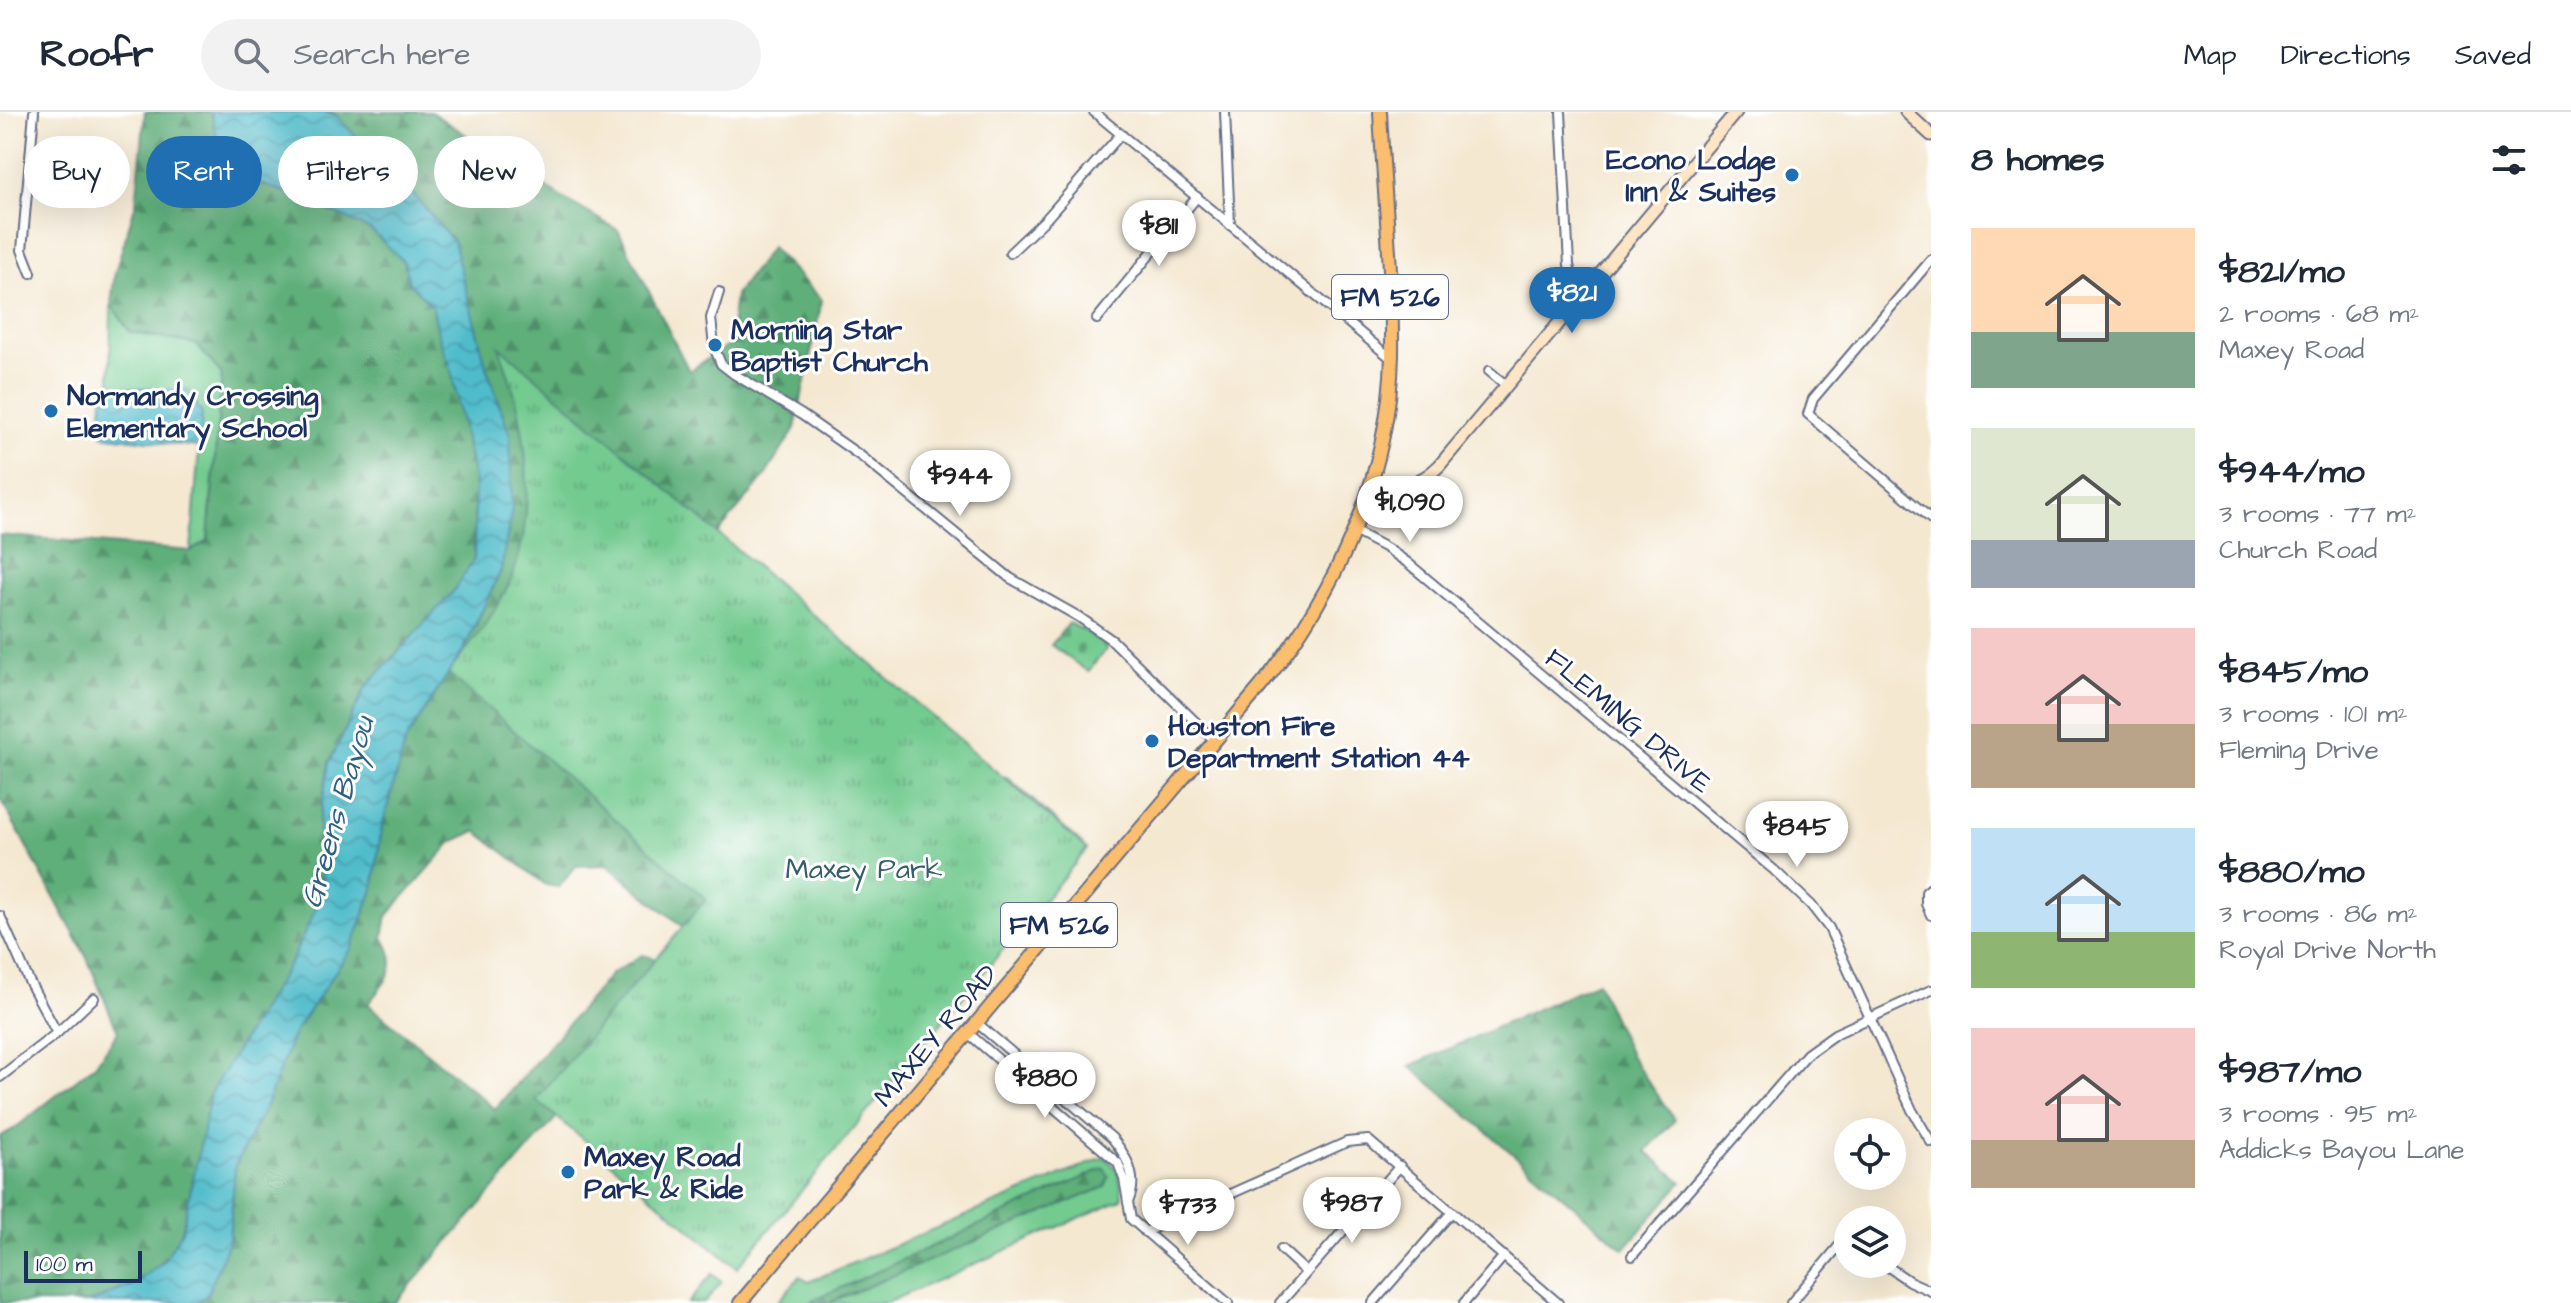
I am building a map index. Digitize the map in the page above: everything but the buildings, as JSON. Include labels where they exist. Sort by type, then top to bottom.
[{"type":"main road","name":"FM 526","points":[[1370,488],[1386,412],[1392,359],[1380,112]]},
{"type":"main road","name":"MAXEY ROAD","points":[[740,1303],[1294,644],[1318,605],[1354,531],[1370,488]]},
{"type":"street","points":[[31,273],[22,250],[34,112]]},
{"type":"street","points":[[1094,112],[1392,359]]},
{"type":"street","points":[[1225,112],[1230,225]]},
{"type":"street","points":[[1561,112],[1569,265],[1581,297]]},
{"type":"street","points":[[1370,488],[1410,485],[1432,474],[1736,112]]},
{"type":"street","points":[[1906,112],[1931,135]]},
{"type":"street","points":[[1010,253],[1046,219],[1121,134]]},
{"type":"street","points":[[1097,319],[1197,197]]},
{"type":"street","points":[[1931,260],[1813,399],[1808,414],[1931,519]]},
{"type":"street","points":[[719,292],[711,318],[714,347],[721,364],[862,457],[1010,578],[1079,617],[1113,641],[1215,741]]},
{"type":"street","points":[[1489,371],[1507,386]]},
{"type":"street","name":"FLEMING DRIVE","points":[[1354,531],[1408,563],[1795,888],[1829,928],[1912,1110],[1931,1142]]},
{"type":"street","points":[[1931,888],[1926,892],[1926,904],[1931,915]]},
{"type":"street","points":[[0,916],[57,1033]]},
{"type":"street","points":[[1632,1256],[1796,1064],[1835,1034],[1931,990]]},
{"type":"street","points":[[0,1077],[57,1033],[94,998]]},
{"type":"street","points":[[972,1028],[1048,1084],[1112,1138],[1122,1150],[1131,1173],[1132,1194],[1128,1203]]},
{"type":"street","points":[[972,1028],[1039,1094],[1118,1163],[1131,1219],[1228,1303]]},
{"type":"street","points":[[1039,1094],[1048,1084]]},
{"type":"street","points":[[1145,1232],[1347,1142],[1368,1140],[1556,1302]]},
{"type":"street","points":[[1280,1303],[1400,1166]]},
{"type":"street","points":[[1373,1303],[1452,1212]]},
{"type":"street","points":[[1281,1249],[1306,1272]]},
{"type":"street","points":[[1791,1303],[1834,1252]]},
{"type":"street","points":[[1464,1303],[1503,1257]]},
{"type":"street","points":[[1905,1278],[1931,1291]]},
{"type":"green space","points":[[145,112],[211,112],[217,136],[146,136],[146,208],[262,208],[262,185],[278,190],[278,208],[324,208],[371,230],[404,262],[409,283],[432,305],[450,365],[475,483],[474,559],[453,592],[366,687],[329,763],[319,821],[323,892],[293,958],[211,1092],[183,1231],[163,1262],[131,1286],[88,1303],[0,1303],[0,1136],[14,1129],[96,1064],[118,1032],[87,958],[0,798],[0,535],[191,551],[208,541],[222,374],[196,344],[130,332],[111,304],[115,272],[136,203]]},
{"type":"green space","points":[[322,112],[431,112],[468,136],[434,136],[434,208],[545,208],[545,187],[618,230],[689,371],[729,345],[735,295],[771,247],[822,300],[795,429],[763,479],[718,533],[779,593],[937,786],[1007,777],[1083,845],[928,1022],[697,938],[607,865],[576,866],[559,887],[546,885],[476,831],[452,842],[387,916],[383,937],[392,965],[387,980],[368,1004],[495,1109],[611,974],[642,955],[673,963],[560,1089],[555,1119],[395,1303],[197,1303],[207,1295],[229,1240],[235,1166],[267,1103],[294,1033],[352,947],[373,889],[382,827],[406,740],[465,648],[501,570],[510,435],[487,369],[391,208],[418,208],[418,136],[348,136],[335,115]]},
{"type":"green space","points":[[111,304],[130,332],[196,344],[222,374],[208,541],[191,551],[199,447],[102,435],[103,387],[110,387]]},
{"type":"green space","name":"Maxey Park","points":[[499,346],[1087,849],[737,1268],[536,1100],[706,899],[448,673],[497,606],[510,581],[522,542],[527,500],[523,437],[516,399]]},
{"type":"green space","points":[[1069,623],[1107,648],[1088,672],[1051,645]]},
{"type":"green space","points":[[1597,982],[1630,1055],[1675,1120],[1646,1151],[1682,1182],[1624,1249],[1410,1066]]},
{"type":"green space","points":[[1105,1157],[1119,1176],[1122,1199],[886,1303],[777,1303],[800,1276],[808,1282]]},
{"type":"green space","points":[[1104,1168],[1109,1176],[1105,1187],[828,1303],[808,1303]]},
{"type":"green space","points":[[712,1274],[722,1282],[704,1303],[688,1303]]},
{"type":"water","points":[[211,112],[322,112],[335,115],[356,136],[278,136],[278,190],[262,185],[262,136],[217,136]]},
{"type":"water","name":"Greens Bayou","points":[[418,200],[453,241],[487,369],[510,435],[512,509],[501,570],[465,647],[406,740],[382,827],[373,889],[352,947],[294,1033],[267,1103],[235,1166],[229,1240],[207,1295],[197,1303],[88,1303],[131,1286],[163,1262],[182,1231],[211,1092],[293,958],[323,892],[319,821],[329,763],[366,687],[453,592],[474,559],[475,483],[450,365],[432,305],[409,283],[404,262],[371,230],[324,208],[418,208]]},
{"type":"water","points":[[103,387],[188,390],[202,414],[199,447],[102,435]]},
{"type":"place","name":"Econo Lodge Inn & Suites","points":[[1792,175]]},
{"type":"place","name":"Morning Star Baptist Church","points":[[715,345]]},
{"type":"place","name":"Normandy Crossing Elementary School","points":[[51,411]]},
{"type":"place","name":"Houston Fire Department Station 44","points":[[1152,741]]},
{"type":"place","name":"Maxey Road Park & Ride","points":[[568,1172]]}]
